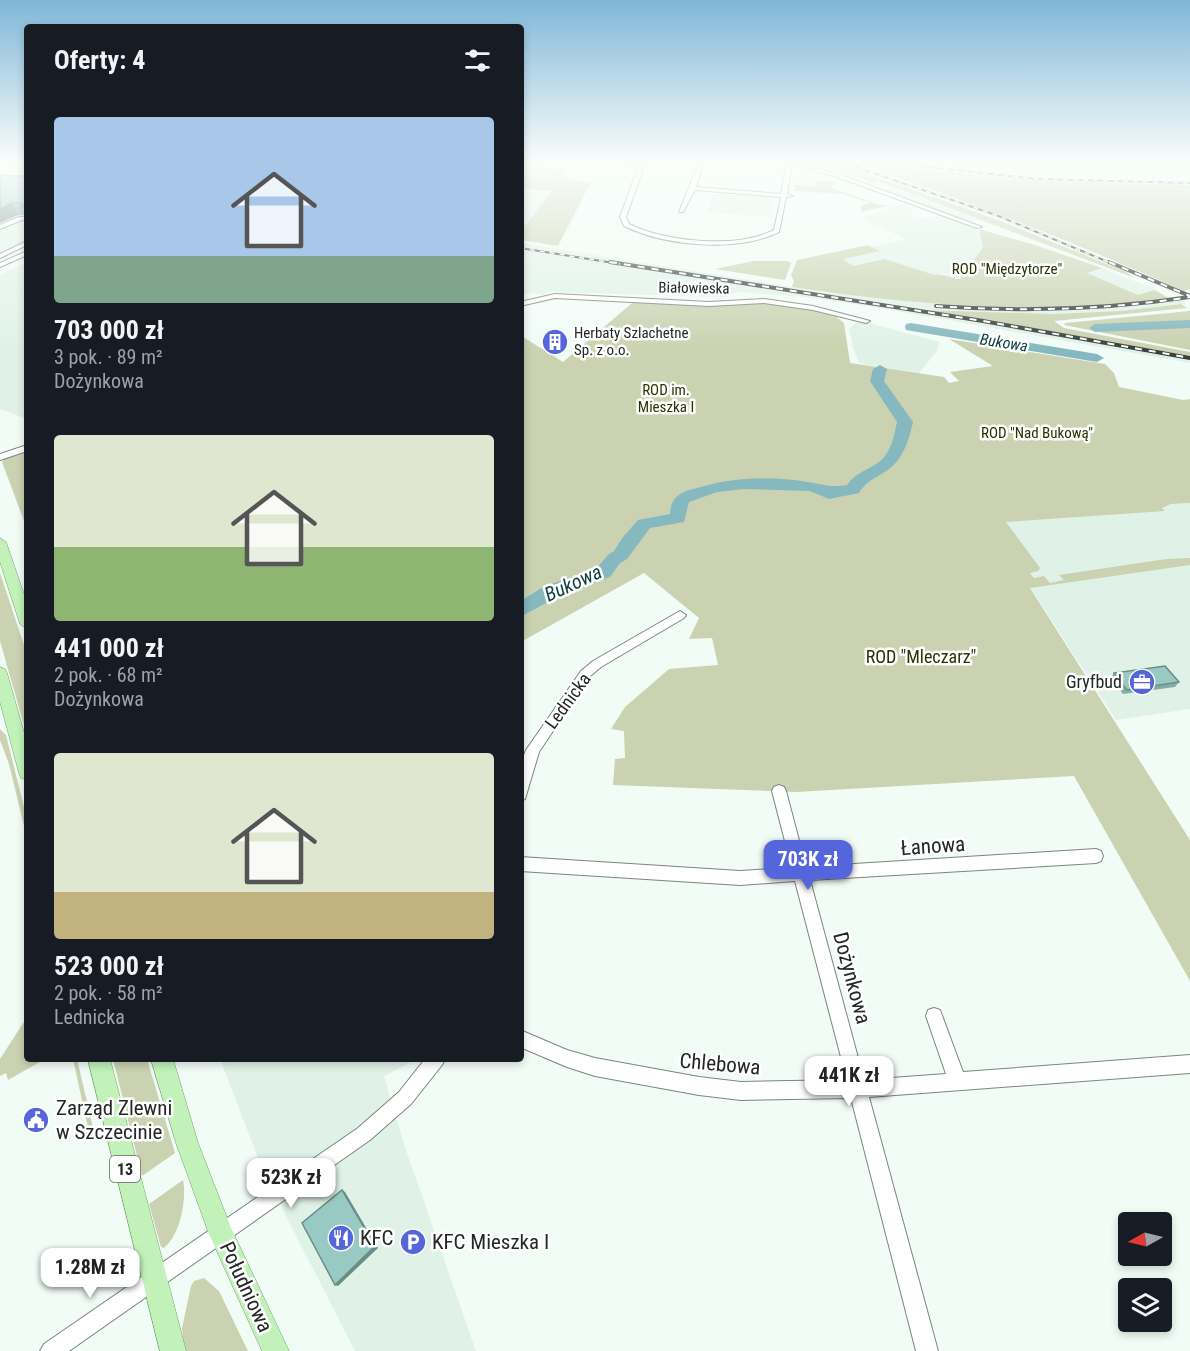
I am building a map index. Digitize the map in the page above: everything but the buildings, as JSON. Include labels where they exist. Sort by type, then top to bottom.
[{"type":"main road","points":[[0,542],[24,615]]},
{"type":"main road","points":[[0,673],[24,762]]},
{"type":"main road","name":"13","points":[[100,1062],[173,1351]]},
{"type":"main road","points":[[163,1062],[187,1143],[221,1234]]},
{"type":"main road","name":"Południowa","points":[[221,1234],[276,1351]]},
{"type":"street","points":[[628,225],[632,229],[648,234],[720,243],[758,240],[771,236],[778,230],[779,225]]},
{"type":"street","points":[[974,225],[979,227]]},
{"type":"street","points":[[0,256],[24,244]]},
{"type":"street","points":[[0,266],[24,254]]},
{"type":"street","name":"Białowieska","points":[[524,303],[555,296],[714,304],[768,302],[823,310],[866,321]]},
{"type":"street","points":[[0,451],[24,448]]},
{"type":"street","points":[[0,457],[24,449]]},
{"type":"street","name":"Lednicka","points":[[524,776],[533,750],[585,674],[597,664],[680,615]]},
{"type":"street","name":"Dożynkowa","points":[[778,791],[927,1351]]},
{"type":"street","name":"Łanowa","points":[[524,864],[722,878],[801,876],[1096,856]]},
{"type":"street","points":[[934,1016],[958,1082]]},
{"type":"street","name":"Chlebowa","points":[[524,1040],[595,1067],[699,1086],[741,1090],[859,1089],[1190,1064]]},
{"type":"street","points":[[221,1234],[387,1116],[405,1098],[434,1062]]},
{"type":"street","name":"Południowa","points":[[51,1351],[221,1234]]},
{"type":"shaded area","points":[[0,225],[24,225],[24,248],[0,260]]},
{"type":"shaded area","points":[[876,225],[966,225],[981,234],[983,247],[960,279],[954,279],[943,273],[935,275],[884,259],[853,266],[842,259],[879,251],[872,247],[906,239]]},
{"type":"shaded area","points":[[524,244],[818,291],[925,303],[1056,307],[1177,298],[1187,303],[1121,311],[1054,314],[924,310],[1180,354],[1190,356],[1190,363],[874,307],[797,296],[738,292],[723,297],[529,293],[524,296]]},
{"type":"shaded area","points":[[24,263],[24,418],[0,409],[0,275]]},
{"type":"shaded area","points":[[1102,268],[1155,290],[1138,295],[1086,273]]},
{"type":"shaded area","points":[[857,322],[865,322],[940,342],[936,352],[918,375],[859,363],[849,329]]},
{"type":"shaded area","points":[[1190,503],[1190,709],[1116,720],[984,516]]},
{"type":"shaded area","points":[[221,1062],[411,1062],[384,1076],[405,1147],[476,1351],[355,1351],[263,1171]]},
{"type":"green space","points":[[569,225],[558,246],[524,240],[525,226]]},
{"type":"green space","points":[[994,225],[1011,225],[1127,272],[1132,277]]},
{"type":"green space","points":[[1026,225],[1190,225],[1190,289],[1184,291]]},
{"type":"green space","name":"ROD \"Międzytorze\"","points":[[979,229],[1102,268],[1087,273],[1138,295],[1155,290],[1170,299],[1075,307],[981,306],[886,299],[792,287],[794,281],[791,275],[797,260],[868,245],[880,251],[843,259],[853,266],[884,259],[935,275],[960,279],[983,247]]},
{"type":"green space","points":[[754,261],[788,261],[791,263],[785,280],[715,269]]},
{"type":"green space","points":[[632,303],[720,305],[773,303],[833,314],[844,323],[850,363],[944,377],[949,383],[959,381],[950,372],[993,366],[949,339],[1105,364],[1114,373],[1119,387],[1183,400],[1190,399],[1190,503],[1171,504],[1162,508],[1165,511],[1006,522],[1040,568],[1030,573],[1034,578],[1044,576],[1050,583],[1064,580],[1059,575],[1166,559],[1190,558],[1190,565],[1030,588],[1190,840],[1190,981],[1074,776],[796,792],[613,785],[615,759],[625,758],[624,731],[611,729],[625,707],[669,669],[718,665],[712,638],[689,639],[699,618],[644,573],[524,640],[524,338],[563,362]]},
{"type":"green space","points":[[1181,304],[1187,308],[1054,321],[1064,328],[1190,352],[1190,356],[924,310],[1054,314],[1121,311]]},
{"type":"green space","points":[[1190,311],[1190,350],[1064,325],[1065,323]]},
{"type":"green space","points":[[24,453],[24,521],[2,462],[4,459]]},
{"type":"green space","points":[[0,573],[24,645],[24,725],[0,641]]},
{"type":"green space","points":[[0,729],[6,735],[24,807],[24,826],[9,764],[0,740]]},
{"type":"green space","points":[[24,1022],[24,1062],[40,1062],[8,1080],[6,1073],[0,1076],[0,1059]]},
{"type":"green space","points":[[74,1062],[78,1062],[95,1136],[93,1140],[90,1137]]},
{"type":"green space","points":[[114,1062],[148,1062],[175,1153],[142,1176]]},
{"type":"green space","points":[[183,1180],[184,1197],[181,1217],[174,1235],[164,1248],[161,1247],[149,1204]]},
{"type":"green space","points":[[204,1278],[219,1291],[248,1351],[184,1351],[182,1328],[191,1286],[194,1281]]},
{"type":"waterway","name":"Bukowa","points":[[1095,328],[1190,324]]},
{"type":"waterway","name":"Bukowa","points":[[911,327],[1097,358]]},
{"type":"waterway","name":"Bukowa","points":[[816,488],[829,494],[853,489],[862,477],[880,468],[895,453],[905,422],[877,381],[880,369]]},
{"type":"waterway","name":"Bukowa","points":[[524,608],[552,591],[603,573],[614,559],[621,555],[629,541],[644,524],[678,518],[679,503],[683,498],[730,485],[807,487]]},
{"type":"railway","points":[[1020,225],[1113,264]]},
{"type":"railway","points":[[524,249],[620,264]]},
{"type":"railway","points":[[610,262],[983,321],[1190,358]]},
{"type":"railway","points":[[1109,262],[1190,296]]},
{"type":"railway","points":[[936,306],[1063,309],[1126,305],[1190,297]]},
{"type":"place","name":"Herbaty Szlachetne Sp. z o.o.","points":[[555,342]]},
{"type":"place","name":"Gryfbud","points":[[1142,682]]},
{"type":"place","name":"Zarząd Zlewni w Szczecinie","points":[[36,1120]]},
{"type":"place","name":"KFC","points":[[341,1238]]},
{"type":"place","name":"KFC Mieszka I","points":[[413,1242]]},
{"type":"park label","name":"ROD im. Mieszka I","points":[[666,398]]},
{"type":"park label","name":"ROD \"Nad Bukową\"","points":[[1037,433]]},
{"type":"park label","name":"ROD \"Mleczarz\"","points":[[921,657]]}]
